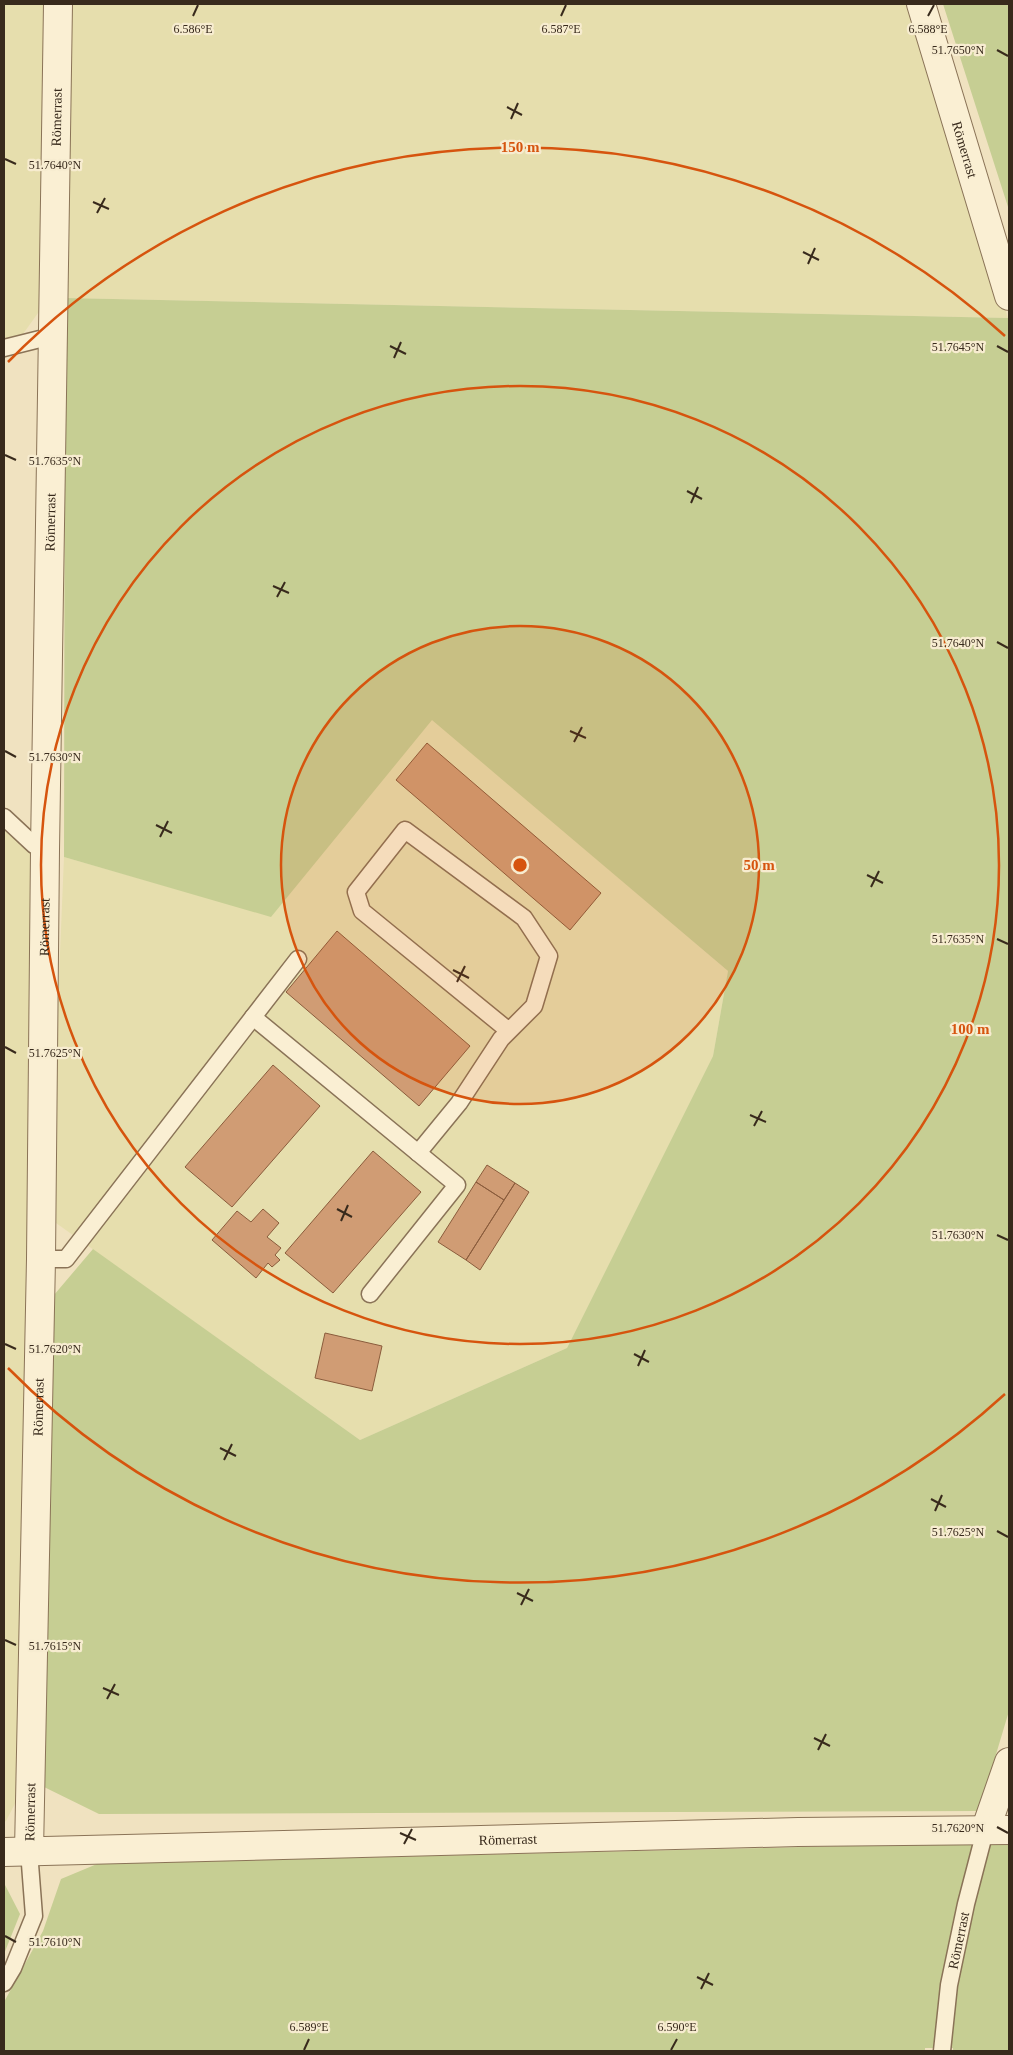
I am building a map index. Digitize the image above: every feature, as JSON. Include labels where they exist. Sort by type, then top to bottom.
[{"type":"street","name":"Römerrast","points":[[58,4],[44,850],[41,1258],[16,1851],[798,1832],[997,1831],[1009,1762]]},
{"type":"street","name":"Römerrast","points":[[921,4],[1009,296]]},
{"type":"lane","points":[[4,348],[52,336]]},
{"type":"lane","points":[[4,816],[34,845],[44,850]]},
{"type":"lane","points":[[418,1153],[459,1103],[502,1039],[534,1006],[549,956],[524,918],[405,830],[356,892],[362,911],[509,1031]]},
{"type":"lane","points":[[41,1258],[66,1260],[298,959]]},
{"type":"lane","points":[[253,1017],[457,1185],[370,1294]]},
{"type":"lane","name":"Römerrast","points":[[942,2051],[951,1976],[966,1904],[997,1831]]},
{"type":"lane","points":[[4,1983],[13,1968],[34,1916],[16,1851]]},
{"type":"shaded area","points":[[4,4],[47,4],[43,306],[23,334],[4,339]]},
{"type":"shaded area","points":[[67,4],[907,4],[1008,318],[65,298]]},
{"type":"shaded area","points":[[432,719],[728,971],[713,1056],[567,1348],[360,1440],[49,1218],[64,857],[271,916]]},
{"type":"shaded area","points":[[4,824],[16,835],[35,859],[22,1790],[4,1822]]},
{"type":"green space","points":[[943,4],[1009,4],[1009,210]]},
{"type":"green space","points":[[65,298],[1008,318],[1009,1711],[979,1811],[99,1814],[42,1786],[54,1295],[93,1249],[360,1440],[567,1348],[713,1056],[728,971],[432,720],[271,917],[64,857]]},
{"type":"green space","points":[[1009,1842],[1009,2051],[953,2051],[953,2048],[925,2048],[925,2051],[4,2051],[4,2002],[43,1931],[61,1879],[97,1864]]},
{"type":"green space","points":[[4,1883],[20,1914],[4,1954]]},
{"type":"building","points":[[427,743],[601,893],[570,930],[396,780]]},
{"type":"building","points":[[337,931],[470,1046],[419,1106],[286,992]]},
{"type":"building","points":[[273,1065],[320,1106],[232,1207],[185,1167]]},
{"type":"building","points":[[373,1151],[421,1192],[333,1293],[285,1253]]},
{"type":"building","points":[[487,1165],[515,1183],[504,1200],[476,1182]]},
{"type":"building","points":[[476,1182],[504,1200],[466,1260],[438,1242]]},
{"type":"building","points":[[515,1183],[529,1192],[480,1270],[466,1260]]},
{"type":"building","points":[[263,1209],[279,1223],[267,1237],[281,1248],[275,1255],[280,1260],[272,1267],[268,1263],[256,1278],[212,1240],[237,1211],[251,1222]]},
{"type":"building","points":[[325,1333],[382,1346],[372,1391],[315,1378]]}]
